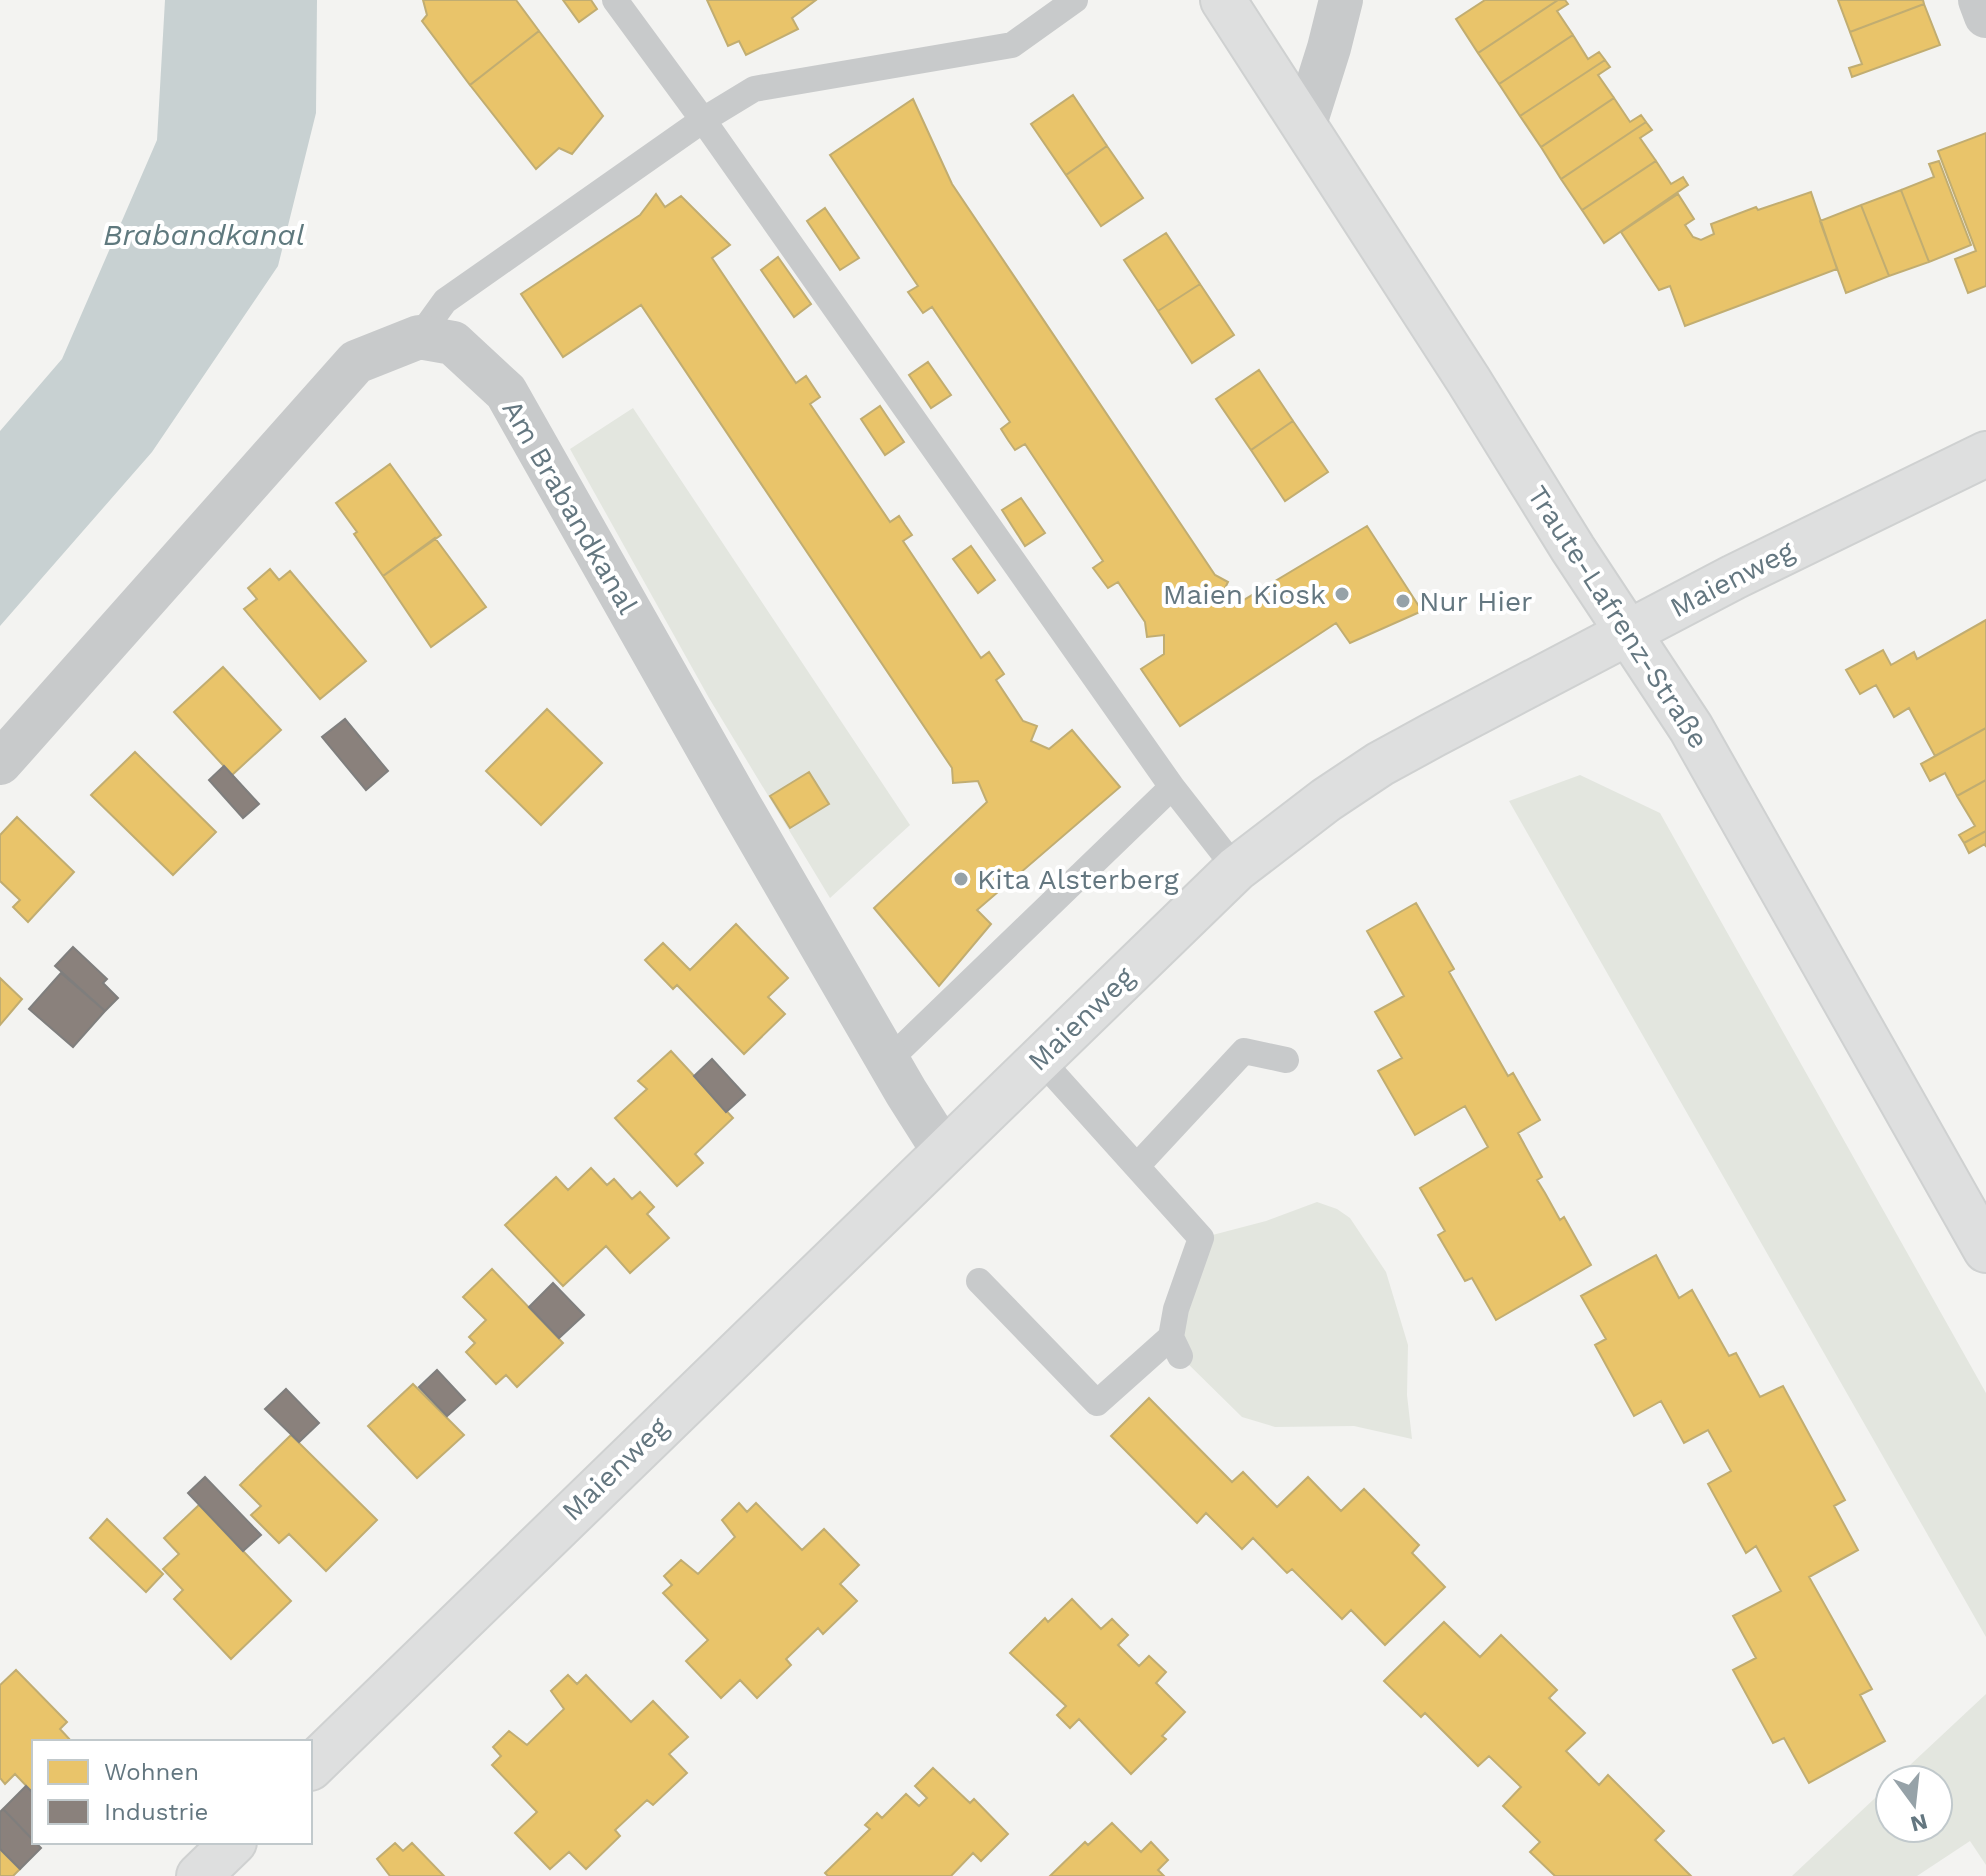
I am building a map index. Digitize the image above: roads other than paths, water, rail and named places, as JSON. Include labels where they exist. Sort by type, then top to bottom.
[{"type":"street","name":"Traute-Lafrenz-Straße","points":[[1223,0],[1714,767],[1986,1250]]},
{"type":"street","points":[[1305,124],[1341,0]]},
{"type":"street","points":[[1980,0],[1986,16]]},
{"type":"street","points":[[0,763],[356,362],[419,337]]},
{"type":"street","name":"Am Brabandkanal","points":[[419,337],[453,343],[506,392],[739,804],[944,1152]]},
{"type":"street","name":"Maienweg","points":[[312,1766],[1236,869],[1326,800],[1380,764],[1734,577],[1986,454]]},
{"type":"street","points":[[199,1876],[232,1844]]},
{"type":"lane","points":[[615,0],[703,120],[1172,787],[1236,869]]},
{"type":"lane","points":[[419,337],[445,301],[703,120],[754,89],[1012,45],[1075,0]]},
{"type":"lane","points":[[888,1061],[1172,787]]},
{"type":"lane","points":[[1137,1166],[1244,1051],[1286,1060]]},
{"type":"lane","points":[[979,1281],[1097,1403],[1175,1347],[1176,1309],[1201,1238],[1040,1059]]},
{"type":"water","name":"Brabandkanal","points":[[165,0],[317,0],[316,113],[278,266],[152,452],[0,626],[0,431],[62,359],[157,140]]},
{"type":"place","name":"Maien Kiosk","points":[[1342,594]]},
{"type":"place","name":"Nur Hier","points":[[1403,601]]},
{"type":"place","name":"Kita Alsterberg","points":[[961,879]]}]
